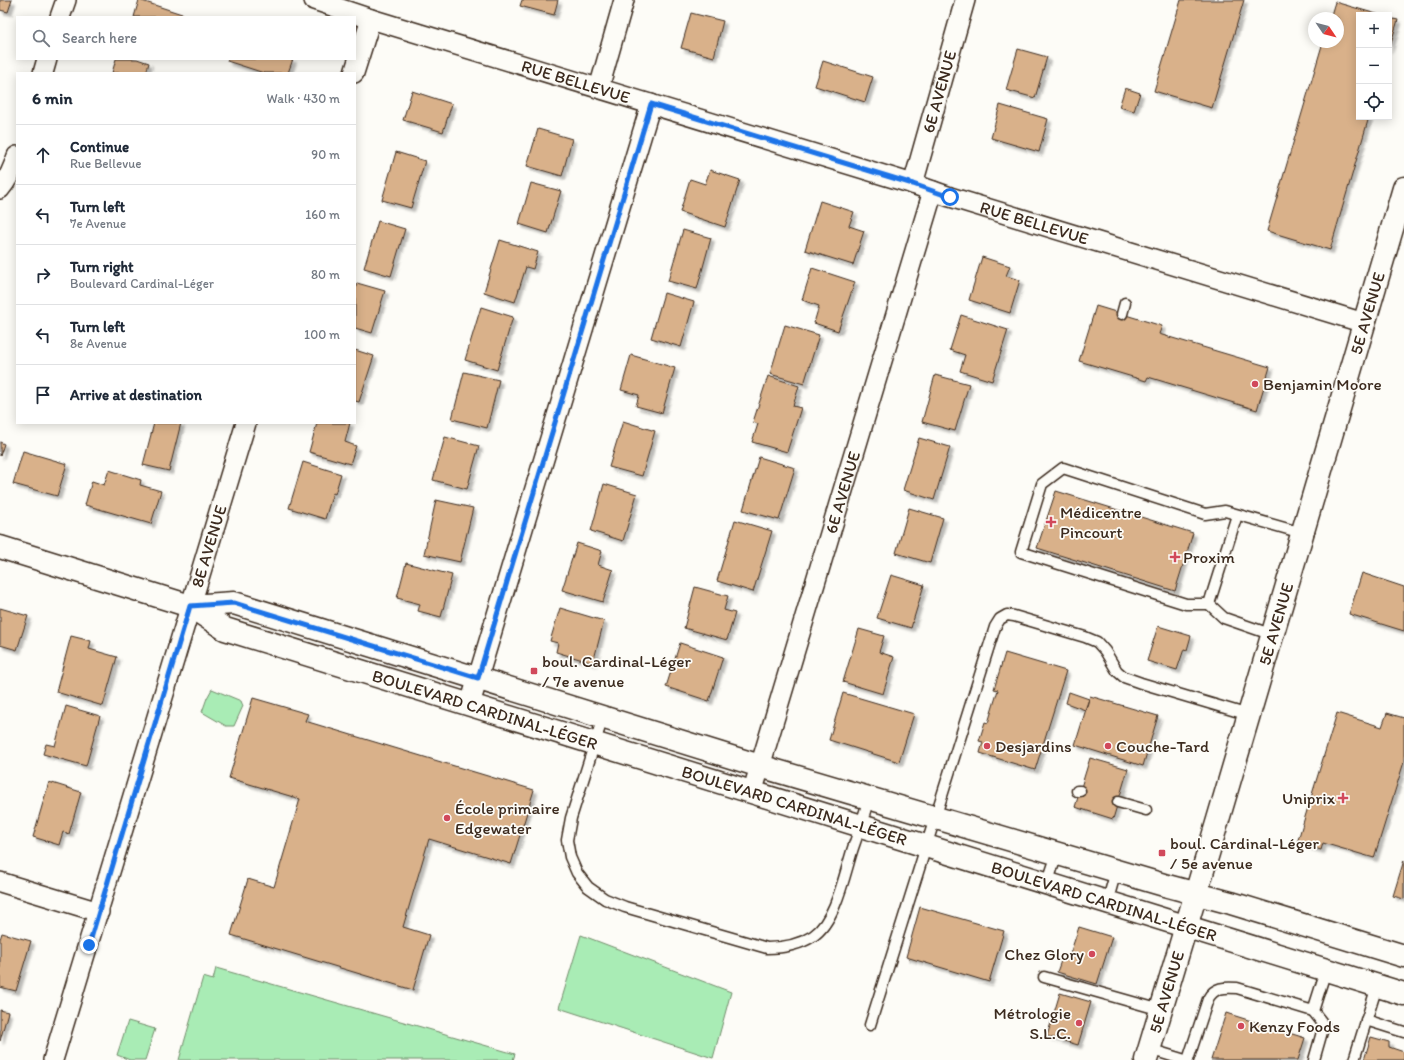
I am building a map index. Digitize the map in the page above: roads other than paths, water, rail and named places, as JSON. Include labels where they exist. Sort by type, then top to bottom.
[{"type":"street","points":[[60,16],[66,0]]},
{"type":"street","name":"RUE BELLEVUE","points":[[315,0],[371,19],[1364,323]]},
{"type":"street","points":[[599,88],[624,0]]},
{"type":"street","name":"6E AVENUE","points":[[913,184],[965,0]]},
{"type":"street","points":[[354,72],[371,19]]},
{"type":"street","points":[[43,72],[47,60]]},
{"type":"street","points":[[470,704],[651,104]]},
{"type":"street","points":[[0,189],[4,185],[16,159]]},
{"type":"street","name":"5E AVENUE","points":[[1147,1055],[1273,635],[1404,188]]},
{"type":"street","name":"6E AVENUE","points":[[752,793],[933,191]]},
{"type":"street","name":"8E AVENUE","points":[[53,1060],[246,424]]},
{"type":"street","name":"BOULEVARD CARDINAL-LÉGER","points":[[0,547],[190,606],[225,629],[470,704],[860,827],[1404,994]]},
{"type":"street","name":"BOULEVARD CARDINAL-LÉGER","points":[[190,606],[234,603],[760,766],[1057,854],[1231,903],[1404,956]]},
{"type":"street","points":[[0,882],[99,912]]},
{"type":"lane","points":[[1122,314],[1125,304]]},
{"type":"lane","points":[[1273,635],[1224,618],[1209,604],[1186,604],[1021,552],[1042,484],[1063,468],[1205,514],[1225,512],[1302,533]]},
{"type":"lane","points":[[1209,604],[1237,515]]},
{"type":"lane","points":[[870,1025],[996,627],[1000,619],[1007,615],[1014,616],[1096,642],[1105,651],[1117,671],[1124,677],[1141,684],[1249,715]]},
{"type":"lane","points":[[603,717],[571,818],[566,840],[570,857],[577,873],[588,887],[605,899],[625,907],[767,948],[782,948],[798,944],[815,935],[834,908],[870,798]]},
{"type":"lane","points":[[1118,802],[1146,810]]},
{"type":"lane","points":[[1047,884],[1057,854]]},
{"type":"lane","points":[[1107,903],[1116,871]]},
{"type":"lane","points":[[1313,1011],[1326,970]]},
{"type":"lane","points":[[1044,977],[1161,1010]]},
{"type":"lane","points":[[1354,1060],[1377,986]]},
{"type":"lane","points":[[1188,1060],[1211,993],[1217,989],[1226,987],[1237,988],[1313,1011],[1324,1025],[1314,1060]]},
{"type":"lane","points":[[1366,1020],[1404,1032]]},
{"type":"lane","points":[[1147,1055],[1184,1060]]},
{"type":"place","name":"Benjamin Moore","points":[[1255,384]]},
{"type":"place","name":"Médicentre Pincourt","points":[[1051,522]]},
{"type":"place","name":"Proxim","points":[[1175,557]]},
{"type":"place","name":"boul. Cardinal-Léger / 7e avenue","points":[[534,671]]},
{"type":"place","name":"Desjardins","points":[[987,746]]},
{"type":"place","name":"Couche-Tard","points":[[1108,746]]},
{"type":"place","name":"Uniprix","points":[[1343,798]]},
{"type":"place","name":"École primaire Edgewater","points":[[447,818]]},
{"type":"place","name":"boul. Cardinal-Léger / 5e avenue","points":[[1162,853]]},
{"type":"place","name":"Chez Glory","points":[[1092,954]]},
{"type":"place","name":"Métrologie S.L.C.","points":[[1079,1023]]},
{"type":"place","name":"Kenzy Foods","points":[[1241,1026]]}]
